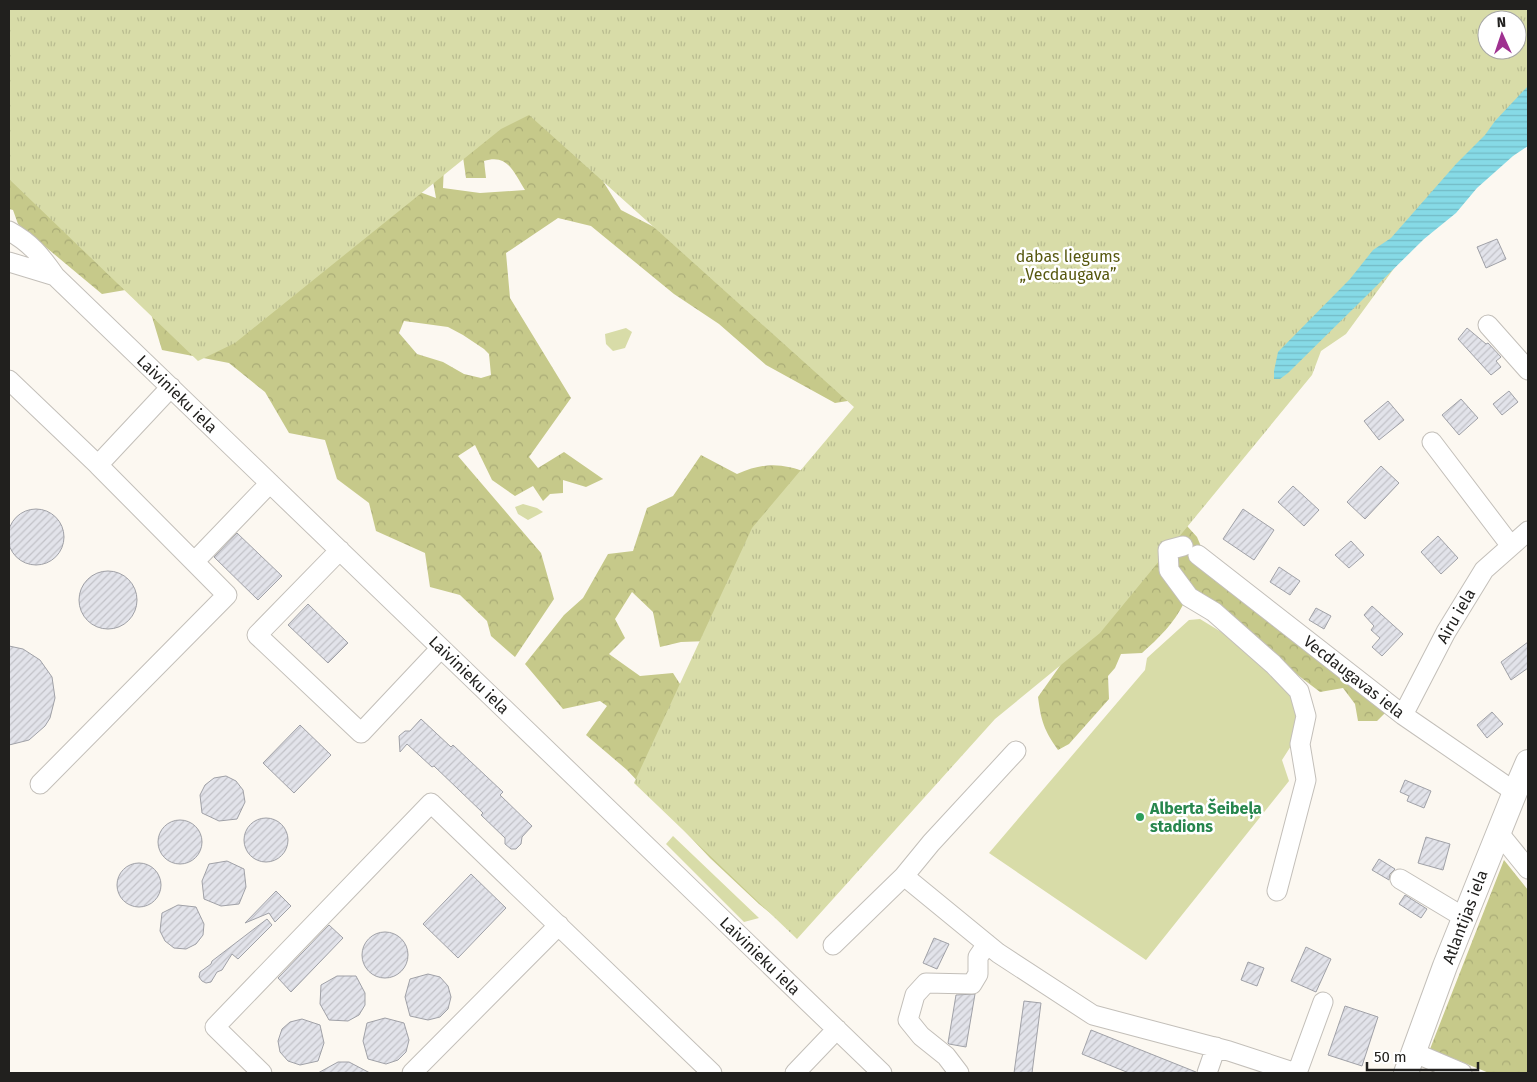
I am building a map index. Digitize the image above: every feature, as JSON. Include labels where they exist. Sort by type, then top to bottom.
[{"type":"main road","name":"Atlantijas iela","points":[[1410,1063],[1498,832],[1528,762]]},
{"type":"street","name":"Laivinieku iela","points":[[9,231],[42,256],[55,276],[882,1073]]},
{"type":"street","name":"Laivinieku iela","points":[[9,262],[55,276]]},
{"type":"street","points":[[1488,325],[1528,370]]},
{"type":"street","points":[[9,380],[98,465],[227,595],[40,784]]},
{"type":"street","points":[[98,465],[171,387]]},
{"type":"street","points":[[1432,442],[1511,546]]},
{"type":"street","points":[[195,562],[270,483]]},
{"type":"street","name":"Airu iela","points":[[1403,715],[1446,632],[1484,570],[1528,531]]},
{"type":"street","points":[[340,550],[257,635],[361,733],[441,648]]},
{"type":"street","name":"Vecdaugavas iela","points":[[1277,891],[1306,780],[1300,744],[1306,716],[1299,691],[1273,664],[1214,612],[1189,597],[1169,570],[1168,550],[1190,550],[1403,715],[1515,792]]},
{"type":"street","points":[[833,945],[904,876],[931,843],[1016,751]]},
{"type":"street","points":[[262,1073],[215,1028],[431,803],[712,1073]]},
{"type":"street","points":[[1498,832],[1528,869]]},
{"type":"street","points":[[904,876],[998,953],[1093,1015],[1216,1047],[1296,1073],[1323,1002]]},
{"type":"street","points":[[1400,879],[1465,918]]},
{"type":"street","points":[[412,1073],[559,925]]},
{"type":"street","points":[[959,1073],[946,1056],[921,1036],[908,1020],[915,995],[926,983],[972,984],[978,974],[978,957],[988,944]]},
{"type":"street","points":[[795,1073],[837,1030]]},
{"type":"street","points":[[1207,1073],[1216,1047]]},
{"type":"street","points":[[1410,1063],[1462,1073]]},
{"type":"green space","name":"dabas liegums „Vecdaugava”","points":[[9,9],[1528,9],[1528,137],[1420,233],[1346,334],[1321,351],[1312,375],[1100,633],[995,719],[797,939],[634,783],[752,528],[854,407],[529,115],[501,129],[235,343],[198,361],[9,179]]},
{"type":"green space","points":[[409,9],[581,146],[621,210],[689,245],[860,399],[835,403],[766,365],[719,324],[674,294],[591,226],[558,218],[506,253],[510,298],[571,398],[529,457],[538,468],[564,452],[603,479],[586,487],[563,480],[563,493],[550,494],[543,501],[533,486],[515,496],[492,480],[475,445],[458,456],[541,553],[554,599],[515,657],[491,636],[487,621],[460,595],[430,587],[425,553],[376,531],[369,503],[337,479],[325,440],[289,433],[265,392],[229,363],[162,350],[143,287],[102,294],[18,224],[13,210],[9,209],[9,67]],"holes":[[[459,129],[466,178],[486,178],[484,161],[499,160],[505,162],[514,171],[525,190],[480,193],[443,188],[444,164],[430,165],[436,198],[406,187]],[[404,321],[448,327],[463,335],[489,354],[491,375],[481,378],[464,374],[443,362],[417,354],[399,333]]]},
{"type":"green space","points":[[626,328],[632,332],[625,348],[613,351],[606,344],[605,334]]},
{"type":"green space","points":[[701,455],[737,474],[756,467],[773,465],[790,467],[809,473],[736,640],[681,642],[660,647],[653,612],[632,592],[615,619],[625,638],[609,654],[640,676],[673,673],[694,706],[795,933],[759,904],[710,858],[627,770],[586,735],[607,706],[600,701],[563,709],[525,664],[564,615],[583,598],[608,554],[633,551],[647,508],[673,496]]},
{"type":"green space","points":[[523,504],[543,512],[528,520],[518,514],[515,507]]},
{"type":"green space","points":[[1178,516],[1197,537],[1206,558],[1386,712],[1377,721],[1358,721],[1355,704],[1343,688],[1320,692],[1282,663],[1184,603],[1166,630],[1142,653],[1121,654],[1115,668],[1108,676],[1109,699],[1069,744],[1058,750],[1049,737],[1044,725],[1038,697],[1081,636]]},
{"type":"green space","name":"Alberta Šeibeļa stadions","points":[[1200,619],[1236,641],[1294,696],[1300,718],[1296,738],[1282,760],[1289,781],[1146,960],[989,853],[1145,670],[1147,658],[1189,620]]},
{"type":"green space","points":[[673,836],[759,918],[744,922],[666,844]]},
{"type":"green space","points":[[1504,860],[1528,890],[1528,1073],[1489,1073],[1430,1049]]},
{"type":"water","points":[[1528,86],[1528,146],[1513,156],[1477,188],[1456,213],[1424,239],[1288,373],[1280,379],[1274,379],[1278,352],[1350,279],[1373,250],[1391,238]]},
{"type":"building","points":[[1497,239],[1506,259],[1486,268],[1477,247]]},
{"type":"building","points":[[1467,328],[1486,344],[1488,343],[1501,357],[1496,361],[1501,367],[1491,375],[1458,339]]},
{"type":"building","points":[[1509,391],[1518,402],[1502,415],[1493,404]]},
{"type":"building","points":[[1461,399],[1478,418],[1459,435],[1442,415]]},
{"type":"building","points":[[1388,401],[1404,420],[1379,440],[1364,421]]},
{"type":"building","points":[[1381,466],[1399,483],[1365,519],[1347,502]]},
{"type":"building","points":[[1293,486],[1319,510],[1304,526],[1278,502]]},
{"type":"building","points":[[30,509],[42,509],[52,513],[60,521],[64,537],[60,553],[52,561],[42,565],[30,565],[20,561],[12,553],[8,543],[8,531],[12,521],[20,513]]},
{"type":"building","points":[[1243,509],[1274,530],[1254,560],[1223,539]]},
{"type":"building","points":[[237,533],[282,576],[258,600],[214,557]]},
{"type":"building","points":[[1438,536],[1458,558],[1441,574],[1421,552]]},
{"type":"building","points":[[1351,541],[1364,555],[1349,568],[1335,555]]},
{"type":"building","points":[[1279,567],[1300,581],[1290,595],[1270,582]]},
{"type":"building","points":[[108,571],[124,576],[132,584],[137,600],[132,616],[124,624],[108,629],[92,624],[84,616],[79,600],[84,584],[92,576]]},
{"type":"building","points":[[308,604],[348,643],[328,663],[288,625]]},
{"type":"building","points":[[1372,606],[1403,634],[1382,656],[1372,647],[1380,638],[1371,630],[1374,626],[1364,615]]},
{"type":"building","points":[[1316,608],[1331,616],[1324,629],[1309,620]]},
{"type":"building","points":[[1528,642],[1528,668],[1511,680],[1501,662]]},
{"type":"building","points":[[9,646],[23,649],[40,660],[52,677],[55,698],[50,718],[45,726],[29,740],[9,745]]},
{"type":"building","points":[[1492,712],[1503,724],[1487,738],[1477,725]]},
{"type":"building","points":[[421,719],[451,747],[453,745],[503,792],[500,795],[532,826],[522,837],[521,844],[516,849],[511,849],[505,844],[505,838],[481,815],[483,813],[434,766],[432,767],[407,744],[400,752],[399,736],[405,731],[410,731]]},
{"type":"building","points":[[300,725],[331,755],[294,793],[263,763]]},
{"type":"building","points":[[226,776],[236,781],[243,790],[245,802],[237,819],[219,821],[202,813],[200,795],[205,785],[214,778]]},
{"type":"building","points":[[1405,780],[1431,791],[1424,808],[1407,801],[1409,796],[1400,792]]},
{"type":"building","points":[[266,818],[278,822],[284,828],[288,840],[284,852],[278,858],[266,862],[254,858],[248,852],[244,840],[248,828],[254,822]]},
{"type":"building","points":[[180,820],[192,824],[198,830],[202,842],[198,854],[192,860],[180,864],[168,860],[162,854],[158,842],[162,830],[168,824]]},
{"type":"building","points":[[1426,837],[1450,844],[1443,870],[1418,863]]},
{"type":"building","points":[[1379,859],[1395,869],[1390,874],[1389,880],[1372,870]]},
{"type":"building","points":[[227,861],[244,869],[246,887],[239,904],[221,906],[204,899],[202,881],[209,864]]},
{"type":"building","points":[[139,863],[151,867],[157,873],[161,885],[157,897],[151,903],[139,907],[127,903],[121,897],[117,885],[121,873],[127,867]]},
{"type":"building","points":[[471,874],[506,908],[458,958],[423,924]]},
{"type":"building","points":[[276,891],[291,906],[275,922],[269,913],[245,923]]},
{"type":"building","points":[[1405,895],[1427,909],[1421,918],[1399,904]]},
{"type":"building","points":[[178,905],[196,907],[204,924],[203,935],[196,944],[186,949],[174,948],[165,941],[160,931],[162,913]]},
{"type":"building","points":[[267,919],[272,925],[238,959],[232,954],[222,970],[217,972],[211,982],[206,983],[202,981],[199,977],[200,972]]},
{"type":"building","points":[[329,925],[343,938],[291,992],[278,978]]},
{"type":"building","points":[[385,932],[398,936],[404,942],[408,955],[404,968],[398,974],[385,978],[372,974],[366,968],[362,955],[366,942],[372,936]]},
{"type":"building","points":[[934,938],[949,944],[937,969],[923,963]]},
{"type":"building","points":[[1306,947],[1331,959],[1316,992],[1291,981]]},
{"type":"building","points":[[1248,962],[1264,968],[1257,986],[1241,980]]},
{"type":"building","points":[[428,974],[440,977],[448,986],[451,997],[448,1009],[440,1017],[428,1020],[410,1016],[405,997],[410,979]]},
{"type":"building","points":[[337,976],[356,976],[365,993],[365,1005],[359,1015],[348,1021],[329,1020],[320,1004],[321,985]]},
{"type":"building","points":[[975,994],[966,1047],[949,1044],[956,995]]},
{"type":"building","points":[[1024,1001],[1041,1003],[1032,1073],[1014,1073]]},
{"type":"building","points":[[1345,1006],[1378,1017],[1362,1066],[1328,1055]]},
{"type":"building","points":[[385,1018],[404,1023],[409,1040],[406,1052],[398,1060],[386,1064],[368,1059],[363,1041],[367,1023]]},
{"type":"building","points":[[302,1019],[320,1025],[324,1043],[318,1061],[300,1065],[288,1061],[280,1052],[278,1041],[282,1029],[290,1022]]},
{"type":"building","points":[[1091,1030],[1196,1073],[1129,1073],[1082,1054]]},
{"type":"building","points":[[338,1062],[349,1062],[370,1073],[318,1073]]},
{"type":"place","name":"Alberta Šeibeļa stadions","points":[[1140,817]]}]
